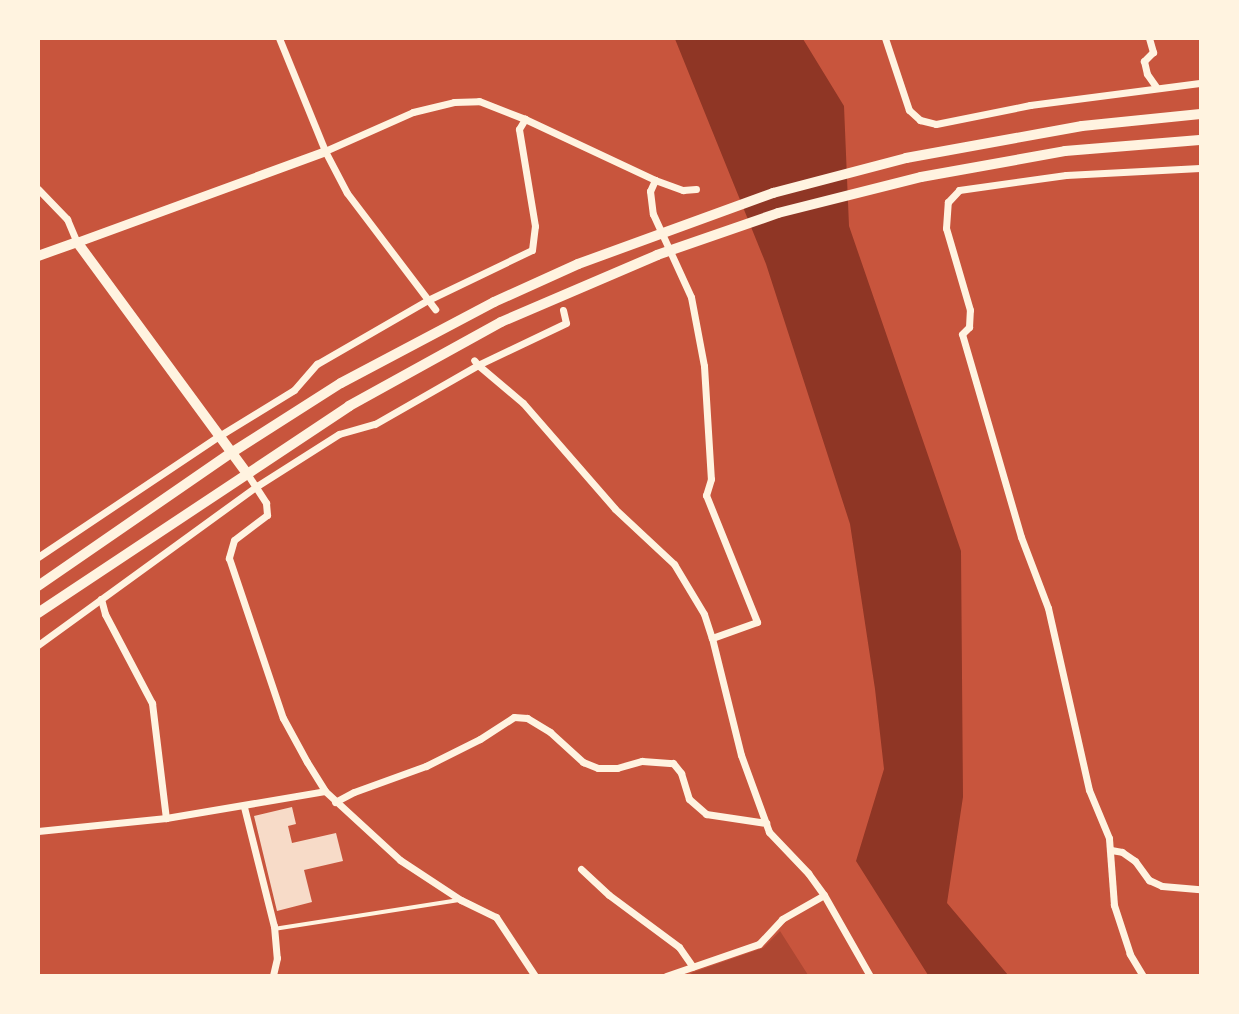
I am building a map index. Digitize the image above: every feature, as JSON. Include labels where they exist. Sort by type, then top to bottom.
[{"type":"highway","points":[[38,586],[231,453],[341,383],[482,308],[578,264],[651,235],[773,193],[906,158],[1082,126],[1200,114]]},
{"type":"highway","points":[[38,613],[246,472],[349,406],[501,322],[657,254],[778,214],[912,179],[1065,151],[1200,140]]},
{"type":"main road","points":[[38,256],[77,242],[246,472]]},
{"type":"street","points":[[279,38],[325,151],[347,193],[435,309]]},
{"type":"street","points":[[885,38],[909,110],[920,120],[936,124],[1030,106],[1200,82]]},
{"type":"street","points":[[1149,38],[1153,52],[1144,61],[1147,74],[1156,87]]},
{"type":"street","points":[[38,190],[67,219],[77,242],[325,151],[413,113],[454,102],[479,101],[525,119],[655,180],[683,190],[696,189]]},
{"type":"street","points":[[38,557],[219,436],[294,390],[317,364],[428,300],[532,250],[535,226],[519,129],[525,119]]},
{"type":"street","points":[[1143,975],[1130,954],[1114,905],[1111,850],[1089,790],[1048,608],[1021,537],[962,334],[969,327],[970,310],[946,228],[947,202],[959,190],[985,186],[1066,175],[1200,167]]},
{"type":"street","points":[[655,180],[650,191],[653,214],[691,297],[704,366],[711,480],[706,495],[757,622],[712,638]]},
{"type":"street","points":[[38,645],[257,486],[339,434],[375,424],[476,362],[566,323],[564,310]]},
{"type":"street","points":[[476,362],[523,403],[615,509],[674,564],[704,614],[741,755],[766,824],[782,849],[808,873],[824,895],[870,975]]},
{"type":"street","points":[[246,472],[267,503],[267,514],[234,540],[229,558],[283,718],[325,792],[400,860],[461,900],[496,917],[536,975]]},
{"type":"street","points":[[101,599],[105,614],[152,703],[166,818]]},
{"type":"street","points":[[335,802],[354,792],[426,766],[480,739],[514,717],[527,718],[550,732],[583,762],[598,768],[617,768],[642,761],[673,763],[681,773],[689,799],[706,814],[766,824]]},
{"type":"street","points":[[38,831],[166,818],[325,792]]},
{"type":"street","points":[[244,807],[274,929],[277,958],[272,975]]},
{"type":"street","points":[[1111,850],[1129,857],[1149,880],[1162,886],[1200,889]]},
{"type":"street","points":[[582,869],[609,895],[679,947],[693,967]]},
{"type":"street","points":[[666,975],[760,944],[782,919],[824,895]]},
{"type":"lane","points":[[274,929],[461,900]]},
{"type":"shaded area","points":[[675,39],[803,39],[844,106],[849,226],[961,551],[963,797],[947,903],[1008,975],[928,975],[856,861],[884,769],[850,524],[766,264]]},
{"type":"shaded area","points":[[780,931],[808,975],[693,976],[691,973],[763,948]]},
{"type":"building","points":[[292,807],[296,824],[288,826],[292,843],[336,833],[343,861],[304,870],[312,902],[277,911],[254,816]]}]
